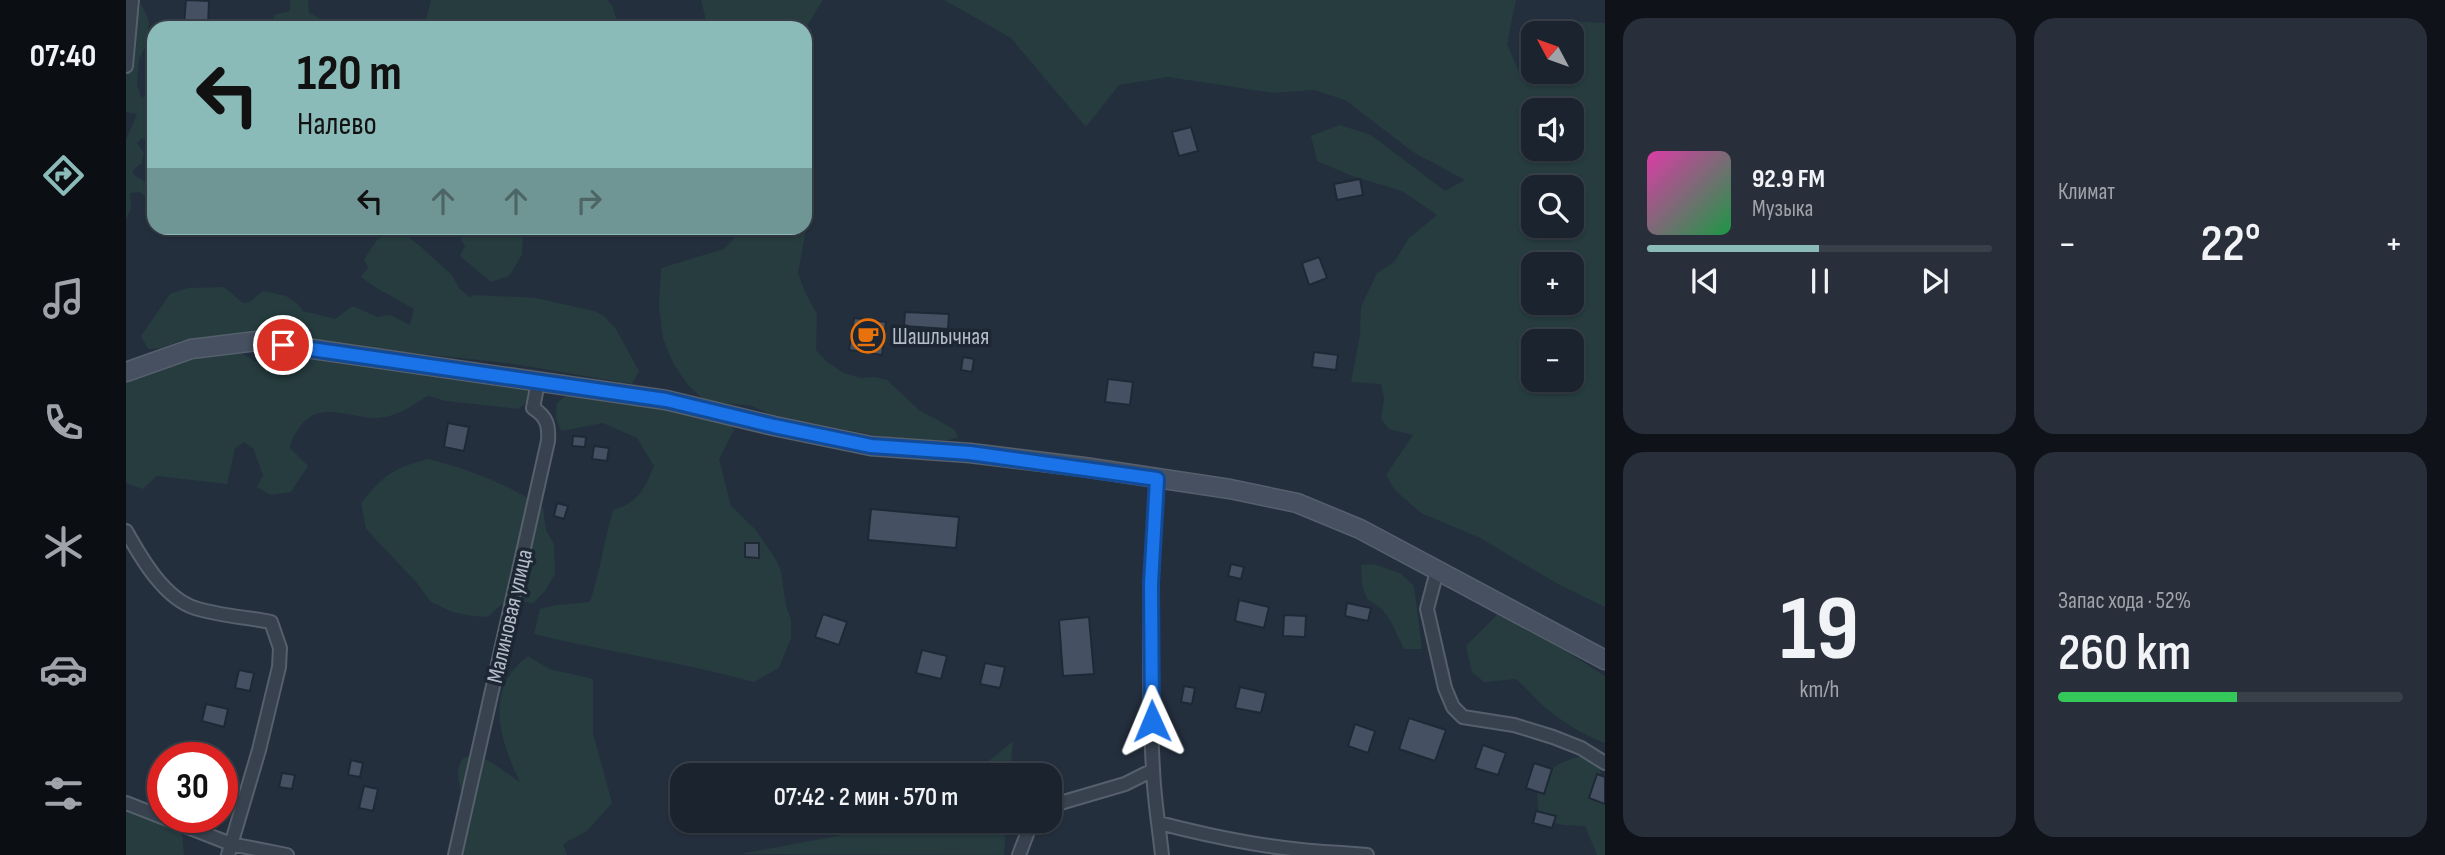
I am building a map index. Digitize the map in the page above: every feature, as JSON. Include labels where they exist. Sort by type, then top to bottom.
[{"type":"main road","points":[[126,372],[191,349],[257,341],[666,400],[871,446],[970,453],[1230,489],[1297,503],[1360,529],[1605,660]]},
{"type":"street","points":[[126,66],[132,0]]},
{"type":"street","name":"Малиновая улица","points":[[455,855],[548,441],[549,425],[534,408],[533,403],[538,382]]},
{"type":"street","points":[[1157,479],[1151,584],[1153,770],[1163,855]]},
{"type":"street","points":[[126,531],[158,579],[172,594],[192,607],[271,622],[277,633],[280,648],[279,667],[259,750],[230,849]]},
{"type":"street","points":[[1437,571],[1427,608],[1445,688],[1453,707],[1463,717],[1514,725],[1572,744],[1605,763]]},
{"type":"street","points":[[1062,802],[1125,784],[1153,770]]},
{"type":"street","points":[[126,803],[230,849],[286,855]]},
{"type":"street","points":[[1159,823],[1225,840],[1367,855]]},
{"type":"street","points":[[1019,855],[1027,833]]},
{"type":"green space","points":[[290,0],[308,0],[309,13],[326,21],[274,21],[274,15],[290,11]]},
{"type":"green space","points":[[431,0],[607,0],[612,5],[617,21],[426,21]]},
{"type":"green space","points":[[701,0],[823,0],[810,21],[706,21]]},
{"type":"green space","points":[[944,0],[1516,0],[1507,44],[1519,72],[1521,70],[1521,84],[1584,84],[1584,22],[1605,23],[1605,607],[1558,584],[1480,538],[1421,513],[1395,490],[1386,475],[1413,435],[1389,429],[1381,419],[1384,398],[1381,384],[1351,382],[1360,335],[1361,307],[1377,273],[1394,262],[1409,238],[1437,215],[1402,191],[1352,176],[1317,161],[1311,136],[1340,125],[1371,135],[1445,191],[1465,180],[1413,152],[1345,100],[1314,90],[1274,93],[1168,77],[1119,85],[1086,127],[1011,38]]},
{"type":"green space","points":[[141,3],[149,21],[147,44],[139,59],[137,85],[142,99],[147,91],[147,140],[141,139],[137,143],[144,153],[142,163],[133,170],[133,174],[147,183],[147,198],[140,192],[130,193],[131,209],[126,219],[126,140],[137,114],[126,112],[126,50]]},
{"type":"green space","points":[[384,235],[406,235],[452,275],[459,288],[469,297],[536,298],[594,311],[604,316],[616,329],[639,371],[632,384],[514,364],[312,344],[255,333],[181,340],[162,348],[148,349],[141,336],[170,294],[188,288],[224,287],[243,303],[250,302],[263,291],[286,296],[303,311],[335,319],[353,306],[377,317],[390,315],[410,325],[414,309],[361,277],[368,268],[364,259],[377,240]]},
{"type":"green space","points":[[459,235],[523,235],[522,255],[509,276],[491,282],[460,256],[465,246]]},
{"type":"green space","points":[[737,235],[805,235],[798,273],[817,314],[816,350],[827,362],[844,373],[861,378],[887,380],[919,410],[954,429],[958,437],[949,440],[911,440],[873,435],[806,422],[785,421],[752,406],[705,401],[688,385],[674,365],[663,339],[659,305],[661,268],[724,249]]},
{"type":"green space","points":[[228,350],[243,354],[256,362],[271,364],[285,358],[305,356],[428,373],[485,384],[515,383],[529,387],[536,396],[518,409],[446,401],[428,396],[385,417],[328,412],[317,414],[299,428],[291,442],[290,448],[308,466],[291,492],[270,495],[257,487],[263,475],[253,448],[244,442],[235,448],[227,484],[157,476],[143,489],[126,483],[126,376]]},
{"type":"green space","points":[[570,392],[729,422],[734,430],[719,459],[731,506],[755,529],[775,558],[781,571],[786,606],[791,619],[791,638],[779,668],[754,682],[534,634],[540,609],[590,602],[613,510],[629,504],[639,494],[654,466],[637,438],[603,423],[561,431],[556,418],[557,403]]},
{"type":"green space","points":[[429,459],[489,479],[543,508],[546,530],[554,544],[555,574],[545,591],[533,603],[508,602],[488,617],[452,612],[431,602],[366,529],[361,503],[369,493],[390,474],[407,465]]},
{"type":"green space","points":[[1373,564],[1400,573],[1414,586],[1422,649],[1404,649],[1390,620],[1381,608],[1367,599],[1362,584],[1361,565]]},
{"type":"green space","points":[[1498,614],[1520,622],[1605,676],[1605,743],[1557,717],[1516,679],[1484,682],[1472,672],[1466,646]]},
{"type":"green space","points":[[528,656],[549,669],[593,679],[593,733],[612,803],[587,831],[563,844],[567,855],[454,855],[462,814],[458,774],[461,762],[467,756],[485,759],[520,782],[506,750],[500,700],[514,669]]},
{"type":"green space","points":[[1013,741],[1011,763],[986,763]]},
{"type":"green space","points":[[1582,756],[1599,768],[1605,785],[1605,855],[1597,855],[1585,826],[1563,825],[1539,819],[1537,793],[1544,776],[1561,763]]},
{"type":"green space","points":[[126,806],[147,813],[147,833],[182,833],[184,855],[126,855]]},
{"type":"green space","points":[[853,833],[1005,833],[1004,855],[740,854]]},
{"type":"building","points":[[186,0],[209,1],[208,21],[184,21]]},
{"type":"building","points":[[1191,127],[1198,151],[1179,156],[1172,132]]},
{"type":"building","points":[[1360,179],[1363,195],[1337,200],[1334,184]]},
{"type":"building","points":[[1319,257],[1327,278],[1309,285],[1302,263]]},
{"type":"building","points":[[905,312],[949,314],[948,329],[904,326]]},
{"type":"building","name":"Шашлычная","points":[[854,318],[886,322],[882,355],[849,350]]},
{"type":"building","points":[[1314,352],[1338,355],[1336,370],[1312,367]]},
{"type":"building","points":[[963,357],[974,359],[972,372],[961,370]]},
{"type":"building","points":[[1108,379],[1133,382],[1130,405],[1105,402]]},
{"type":"building","points":[[448,423],[469,427],[464,451],[444,447]]},
{"type":"building","points":[[573,436],[586,437],[585,447],[572,446]]},
{"type":"building","points":[[594,446],[609,448],[607,461],[592,459]]},
{"type":"building","points":[[557,503],[568,506],[564,519],[554,516]]},
{"type":"building","points":[[871,509],[959,517],[956,548],[868,540]]},
{"type":"building","points":[[745,543],[759,543],[759,558],[745,557]]},
{"type":"building","points":[[1231,564],[1244,567],[1241,579],[1228,576]]},
{"type":"building","points":[[1239,600],[1269,607],[1264,628],[1235,621]]},
{"type":"building","points":[[1347,603],[1371,608],[1368,621],[1345,616]]},
{"type":"building","points":[[823,614],[847,622],[839,645],[815,637]]},
{"type":"building","points":[[1284,615],[1306,616],[1305,637],[1283,636]]},
{"type":"building","points":[[1089,617],[1094,674],[1063,676],[1059,620]]},
{"type":"building","points":[[922,650],[947,656],[941,679],[916,673]]},
{"type":"building","points":[[985,663],[1005,667],[1000,688],[980,684]]},
{"type":"building","points":[[239,670],[254,673],[250,691],[235,688]]},
{"type":"building","points":[[1184,686],[1195,688],[1192,704],[1181,702]]},
{"type":"building","points":[[1240,687],[1266,693],[1261,713],[1235,708]]},
{"type":"building","points":[[206,704],[228,709],[224,727],[202,721]]},
{"type":"building","points":[[1409,718],[1446,730],[1435,761],[1399,749]]},
{"type":"building","points":[[1355,724],[1375,731],[1368,753],[1348,746]]},
{"type":"building","points":[[1483,745],[1506,753],[1498,775],[1475,768]]},
{"type":"building","points":[[351,760],[363,763],[360,777],[348,775]]},
{"type":"building","points":[[1534,763],[1552,769],[1544,794],[1526,788]]},
{"type":"building","points":[[282,773],[295,775],[292,789],[279,787]]},
{"type":"building","points":[[1597,774],[1605,777],[1605,804],[1589,798]]},
{"type":"building","points":[[364,786],[378,789],[373,811],[359,808]]},
{"type":"building","points":[[1536,811],[1556,816],[1552,828],[1533,823]]},
{"type":"place","name":"Шашлычная","points":[[868,336]]},
{"type":"route","points":[[283,345],[666,400],[871,446],[970,453],[1157,479],[1151,584],[1152,721]]}]
